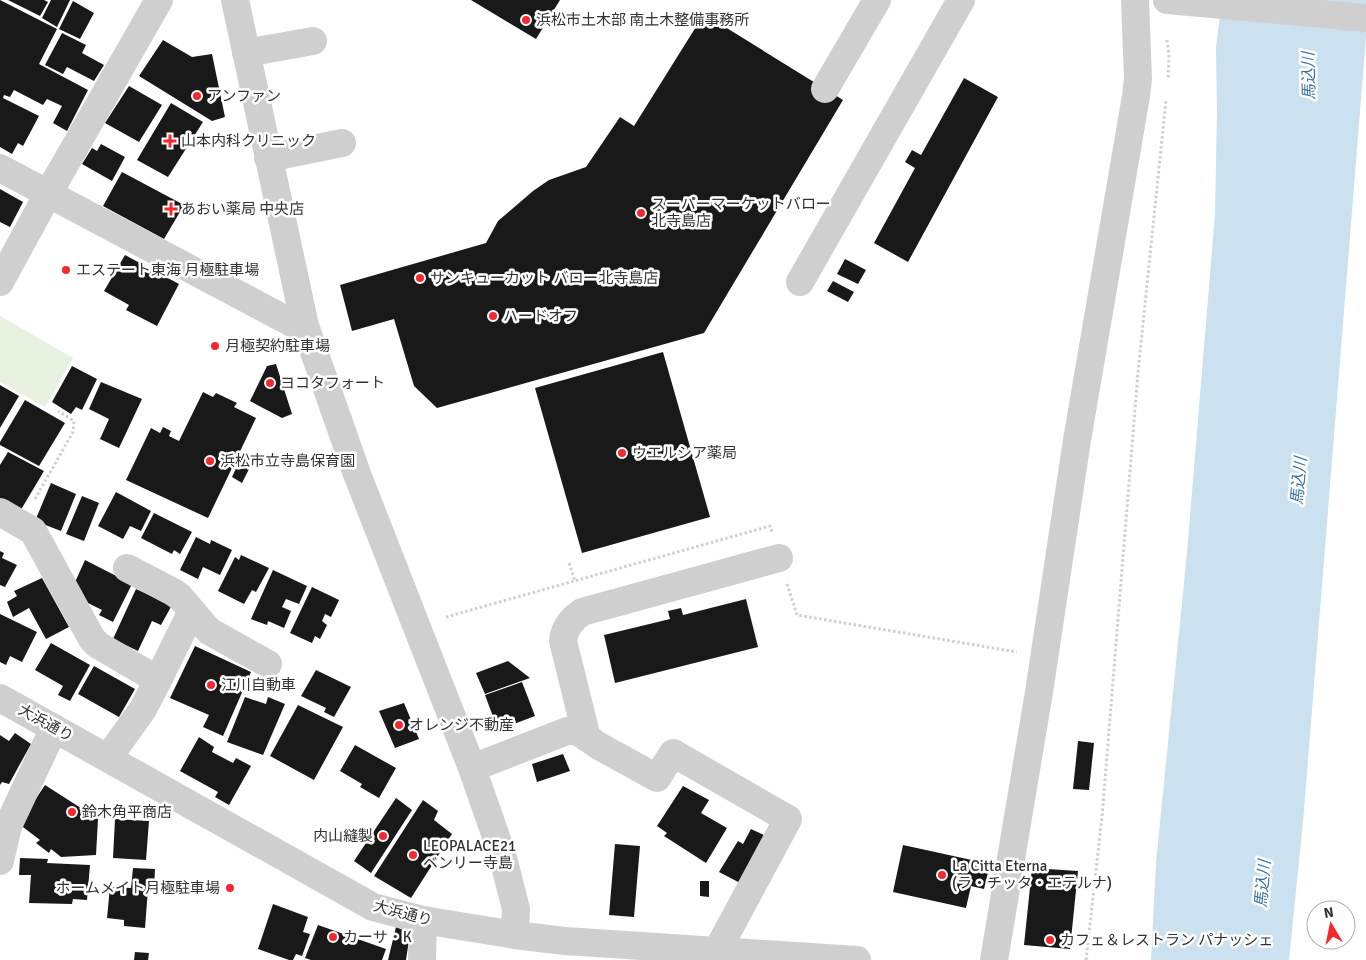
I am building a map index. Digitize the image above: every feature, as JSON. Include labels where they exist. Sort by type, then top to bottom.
[{"type":"street","points":[[0,282],[159,0]]},
{"type":"street","points":[[235,0],[306,330],[357,474],[472,768],[502,854],[516,909],[515,935]]},
{"type":"street","points":[[825,89],[877,0]]},
{"type":"street","points":[[800,282],[961,0]]},
{"type":"street","points":[[994,960],[1077,440],[1138,79],[1135,0]]},
{"type":"street","points":[[1167,0],[1366,18]]},
{"type":"street","points":[[246,53],[313,41]]},
{"type":"street","points":[[268,158],[342,143]]},
{"type":"street","points":[[0,168],[306,330]]},
{"type":"street","points":[[10,518],[33,531],[92,639],[98,646],[158,680]]},
{"type":"street","points":[[587,738],[563,641],[563,632],[574,617],[582,612],[779,558]]},
{"type":"street","points":[[127,568],[180,597],[213,634],[268,664]]},
{"type":"street","points":[[108,758],[143,709],[192,611]]},
{"type":"street","name":"大浜通り","points":[[0,698],[373,907],[423,920],[515,935],[567,950],[717,952],[857,960]]},
{"type":"street","points":[[0,861],[8,826],[54,728]]},
{"type":"street","points":[[472,768],[567,731],[577,731],[656,778],[673,753],[788,819],[717,952]]},
{"type":"street","points":[[422,960],[423,920]]},
{"type":"path","points":[[1165,34],[1170,57],[1168,81]]},
{"type":"path","points":[[1086,960],[1102,817],[1137,382],[1167,91]]},
{"type":"path","points":[[10,518],[73,432],[74,421],[58,411]]},
{"type":"path","points":[[446,617],[770,526],[796,615],[1044,656]]},
{"type":"path","points":[[569,563],[575,582]]},
{"type":"green space","points":[[0,316],[73,358],[45,407],[0,382]]},
{"type":"water","name":"馬込川","points":[[1222,0],[1366,0],[1366,37],[1303,822],[1289,960],[1151,960],[1156,863],[1187,553],[1215,214],[1216,47]]},
{"type":"building","points":[[0,0],[57,29],[39,64],[88,90],[67,131],[53,123],[62,106],[47,99],[43,105],[14,90],[10,97],[4,95],[3,98],[39,116],[23,146],[18,143],[12,154],[0,147]]},
{"type":"building","points":[[8,0],[44,0],[48,2],[40,16]]},
{"type":"building","points":[[51,0],[70,0],[57,27],[42,18]]},
{"type":"building","name":"浜松市土木部 南土木整備事務所","points":[[471,0],[560,0],[536,39]]},
{"type":"building","points":[[73,1],[94,13],[80,39],[59,29]]},
{"type":"building","name":"スーパーマーケットバロー 北寺島店","points":[[704,14],[843,100],[704,333],[437,408],[414,386],[394,319],[352,331],[340,285],[486,243],[498,221],[533,191],[549,180],[586,167],[620,117],[634,126]]},
{"type":"building","points":[[62,33],[86,45],[82,53],[104,65],[94,81],[67,67],[63,74],[45,65]]},
{"type":"building","name":"アンファン","points":[[163,40],[192,57],[212,54],[225,117],[212,121],[139,76]]},
{"type":"building","points":[[964,78],[998,97],[908,262],[874,243],[915,168],[905,162],[912,150],[921,155]]},
{"type":"building","points":[[129,86],[162,105],[139,142],[105,123]]},
{"type":"building","name":"山本内科クリニック","points":[[171,103],[203,122],[168,177],[137,160]]},
{"type":"building","points":[[101,144],[125,157],[112,181],[82,164],[92,148],[97,151]]},
{"type":"building","points":[[122,172],[184,205],[164,239],[103,206]]},
{"type":"building","points":[[0,189],[23,202],[10,227],[0,222]]},
{"type":"building","points":[[125,255],[179,284],[157,326],[126,310],[129,305],[104,291]]},
{"type":"building","points":[[845,259],[866,270],[858,284],[837,274]]},
{"type":"building","points":[[833,281],[854,292],[848,302],[827,291]]},
{"type":"building","name":"ウエルシア薬局","points":[[663,352],[710,517],[582,553],[535,388]]},
{"type":"building","name":"ヨコタフォート","points":[[276,364],[292,414],[282,418],[250,401],[267,366]]},
{"type":"building","points":[[72,366],[97,379],[82,410],[76,407],[71,414],[52,402]]},
{"type":"building","points":[[101,382],[142,399],[119,448],[100,439],[109,419],[89,409]]},
{"type":"building","points":[[0,385],[19,396],[0,428]]},
{"type":"building","points":[[203,392],[213,397],[216,393],[237,403],[234,407],[256,418],[208,518],[126,480],[151,428],[160,433],[163,427],[171,431],[169,436],[179,441]]},
{"type":"building","points":[[25,400],[65,423],[39,466],[0,445]]},
{"type":"building","points":[[8,452],[44,471],[19,513],[0,502],[0,465]]},
{"type":"building","points":[[238,464],[249,469],[242,483],[232,477]]},
{"type":"building","points":[[51,483],[76,494],[61,531],[35,521]]},
{"type":"building","points":[[116,492],[151,511],[141,531],[130,526],[123,539],[98,526]]},
{"type":"building","points":[[82,496],[99,503],[84,541],[66,534]]},
{"type":"building","points":[[154,513],[192,532],[180,554],[174,550],[172,554],[141,538]]},
{"type":"building","points":[[196,537],[210,544],[211,540],[232,550],[220,575],[203,567],[198,579],[180,570]]},
{"type":"building","points":[[0,551],[4,553],[2,558],[17,565],[5,587],[0,585]]},
{"type":"building","points":[[241,555],[269,568],[256,592],[252,590],[244,604],[218,591],[235,557],[239,560]]},
{"type":"building","points":[[85,560],[132,584],[113,622],[99,615],[102,610],[74,596],[71,591]]},
{"type":"building","points":[[273,570],[307,586],[299,604],[286,599],[282,607],[291,611],[284,628],[268,621],[267,625],[251,619]]},
{"type":"building","points":[[42,578],[69,627],[46,639],[29,608],[13,617],[7,602],[17,596],[14,591]]},
{"type":"building","points":[[312,587],[339,600],[331,617],[325,614],[322,621],[327,625],[320,639],[315,636],[312,643],[290,633]]},
{"type":"building","points":[[136,589],[172,605],[161,625],[152,621],[138,651],[113,639]]},
{"type":"building","points":[[746,599],[758,647],[615,683],[604,635],[670,619],[668,611],[681,608],[683,615]]},
{"type":"building","points":[[0,614],[37,632],[22,662],[10,656],[6,665],[0,662]]},
{"type":"building","points":[[51,643],[90,665],[70,701],[58,695],[63,686],[35,670]]},
{"type":"building","name":"江川自動車","points":[[195,646],[251,672],[223,736],[203,727],[209,715],[170,698]]},
{"type":"building","points":[[508,661],[530,678],[485,694],[476,673]]},
{"type":"building","points":[[94,666],[135,689],[119,717],[78,694]]},
{"type":"building","points":[[316,670],[351,687],[334,717],[324,712],[326,708],[301,696]]},
{"type":"building","points":[[522,682],[535,716],[498,730],[485,695]]},
{"type":"building","points":[[245,697],[266,704],[268,697],[285,704],[263,755],[227,742]]},
{"type":"building","name":"オレンジ不動産","points":[[404,703],[419,739],[395,748],[379,711]]},
{"type":"building","points":[[298,705],[343,727],[314,780],[270,756]]},
{"type":"building","points":[[15,733],[31,744],[9,784],[2,782],[0,785],[0,735],[9,741]]},
{"type":"building","points":[[199,737],[214,747],[212,752],[233,763],[236,758],[251,766],[229,805],[215,797],[218,792],[180,771]]},
{"type":"building","points":[[1078,741],[1094,743],[1089,790],[1073,789]]},
{"type":"building","points":[[355,745],[396,768],[379,798],[360,787],[362,784],[340,771]]},
{"type":"building","points":[[563,754],[570,771],[537,782],[532,764]]},
{"type":"building","points":[[45,785],[98,819],[96,855],[61,857],[51,849],[49,853],[36,843],[40,840],[19,824]]},
{"type":"building","points":[[683,786],[709,800],[701,813],[727,828],[706,863],[664,836],[667,833],[657,826]]},
{"type":"building","name":"内山縫製","points":[[396,798],[412,810],[371,873],[354,861]]},
{"type":"building","name":"LEOPALACE21 ベンリー寺島","points":[[423,800],[438,811],[434,820],[452,834],[411,898],[374,876]]},
{"type":"building","points":[[115,819],[149,821],[146,860],[113,858]]},
{"type":"building","points":[[751,829],[766,836],[742,884],[719,872],[738,841],[743,844]]},
{"type":"building","points":[[615,844],[640,846],[634,917],[609,915]]},
{"type":"building","name":"La Citta Eterna (ラ・チッタ・エテルナ)","points":[[903,845],[990,864],[984,889],[971,886],[966,908],[893,892]]},
{"type":"building","points":[[20,858],[48,859],[47,863],[90,865],[87,900],[73,899],[72,904],[29,903],[31,875],[19,875]]},
{"type":"building","points":[[133,868],[155,869],[154,890],[148,889],[145,928],[124,926],[124,920],[107,918],[110,887],[131,888]]},
{"type":"building","points":[[1032,868],[1078,871],[1070,949],[1024,945]]},
{"type":"building","points":[[700,881],[709,881],[709,897],[700,896]]},
{"type":"building","points":[[273,904],[308,917],[303,932],[310,934],[302,956],[296,954],[293,960],[289,960],[258,949]]},
{"type":"building","name":"カーサ・K","points":[[318,925],[386,949],[382,960],[311,960],[305,958]]},
{"type":"building","points":[[396,927],[410,933],[406,960],[388,960]]},
{"type":"building","points":[[135,952],[149,953],[148,960],[134,960]]},
{"type":"place","name":"浜松市土木部 南土木整備事務所","points":[[526,20]]},
{"type":"place","name":"アンファン","points":[[197,96]]},
{"type":"place","name":"山本内科クリニック","points":[[170,141]]},
{"type":"place","name":"あおい薬局 中央店","points":[[171,209]]},
{"type":"place","name":"スーパーマーケットバロー 北寺島店","points":[[641,213]]},
{"type":"place","name":"エステート東海 月極駐車場","points":[[66,270]]},
{"type":"place","name":"サンキューカット バロー北寺島店","points":[[420,278]]},
{"type":"place","name":"ハードオフ","points":[[493,316]]},
{"type":"place","name":"月極契約駐車場","points":[[215,346]]},
{"type":"place","name":"ヨコタフォート","points":[[270,383]]},
{"type":"place","name":"ウエルシア薬局","points":[[622,453]]},
{"type":"place","name":"浜松市立寺島保育園","points":[[210,461]]},
{"type":"place","name":"江川自動車","points":[[211,685]]},
{"type":"place","name":"オレンジ不動産","points":[[399,725]]},
{"type":"place","name":"鈴木角平商店","points":[[72,812]]},
{"type":"place","name":"内山縫製","points":[[383,836]]},
{"type":"place","name":"LEOPALACE21 ベンリー寺島","points":[[413,855]]},
{"type":"place","name":"La Citta Eterna (ラ・チッタ・エテルナ)","points":[[942,875]]},
{"type":"place","name":"ホームメイト月極駐車場","points":[[230,888]]},
{"type":"place","name":"カーサ・K","points":[[333,937]]},
{"type":"place","name":"カフェ＆レストラン パナッシェ","points":[[1050,940]]}]
